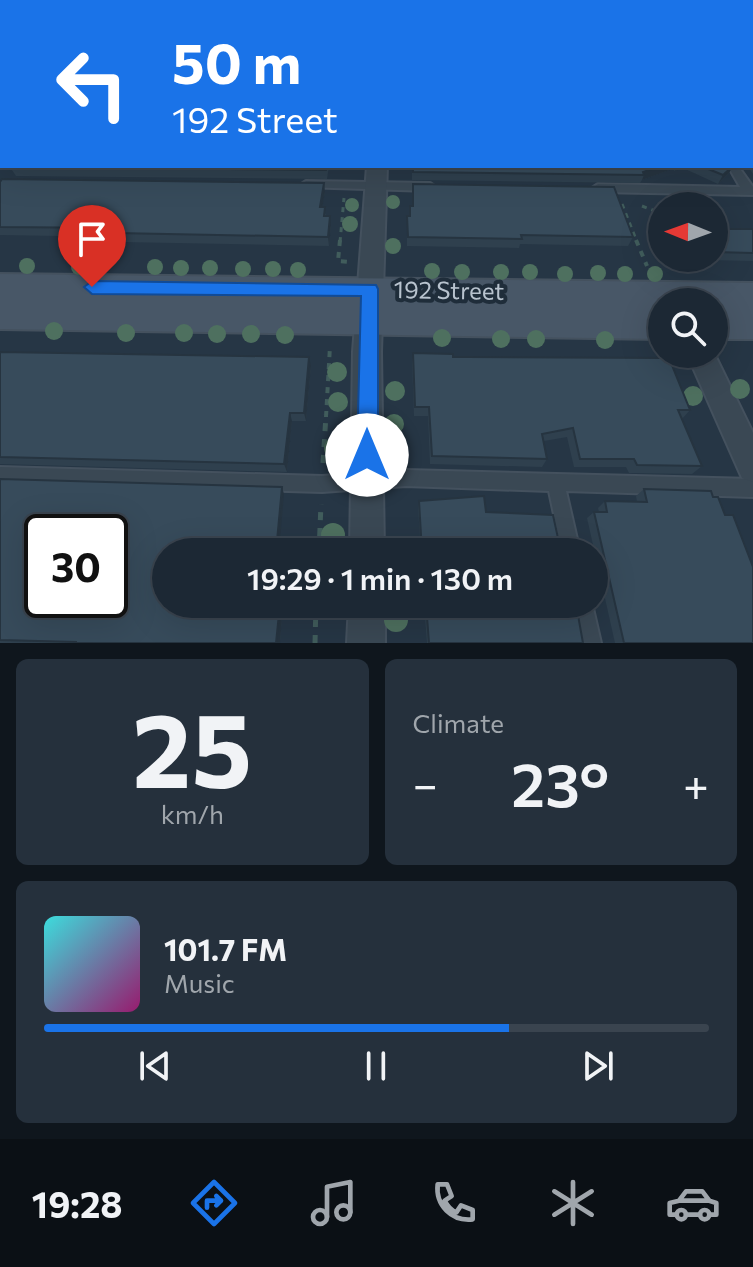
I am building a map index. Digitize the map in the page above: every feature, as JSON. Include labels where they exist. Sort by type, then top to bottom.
[{"type":"main road","name":"192 Street","points":[[0,287],[753,297]]},
{"type":"main road","name":"192 Street","points":[[0,314],[364,291],[648,322]]},
{"type":"main road","points":[[728,324],[753,324]]},
{"type":"street","points":[[367,538],[364,291],[376,176]]},
{"type":"street","points":[[707,368],[753,467]]},
{"type":"street","points":[[366,643],[367,618]]},
{"type":"lane","points":[[734,168],[751,191]]},
{"type":"lane","points":[[286,185],[345,186],[376,176],[445,187]]},
{"type":"lane","points":[[585,188],[751,191]]},
{"type":"lane","points":[[0,475],[322,484],[406,478],[753,488]]},
{"type":"lane","points":[[556,484],[568,538]]},
{"type":"lane","points":[[585,618],[591,643]]},
{"type":"path","points":[[345,186],[338,261],[364,291]]},
{"type":"path","points":[[620,198],[647,266]]},
{"type":"path","points":[[320,538],[330,346]]},
{"type":"path","points":[[315,643],[316,618]]},
{"type":"building","points":[[115,168],[326,168],[326,170]]},
{"type":"building","points":[[413,168],[654,168],[643,172],[644,175],[413,172]]},
{"type":"building","points":[[706,168],[731,168],[723,175]]},
{"type":"building","points":[[2,179],[324,183],[320,207],[325,207],[324,216],[330,216],[328,237],[116,233],[118,228],[0,227]]},
{"type":"building","points":[[413,184],[614,187],[633,237],[408,237],[407,216],[410,216],[410,206],[413,206]]},
{"type":"building","points":[[728,229],[753,229],[753,253],[728,252]]},
{"type":"building","points":[[0,352],[309,357],[304,413],[290,413],[284,464],[0,457]]},
{"type":"building","points":[[413,353],[453,354],[453,357],[648,358],[648,368],[673,368],[690,410],[678,410],[702,466],[637,465],[634,459],[580,459],[573,428],[542,434],[547,459],[432,456],[429,407],[415,407]]},
{"type":"building","points":[[0,479],[282,487],[277,538],[152,538],[152,618],[279,618],[276,643],[0,640]]},
{"type":"building","points":[[644,489],[711,491],[713,497],[718,497],[725,515],[733,515],[753,567],[753,643],[624,643],[608,573],[608,538],[600,538],[594,512],[607,512],[605,501],[647,502]]},
{"type":"building","points":[[484,496],[486,512],[553,515],[558,538],[421,538],[419,501]]},
{"type":"building","points":[[427,618],[579,618],[583,643],[429,643]]},
{"type":"route","points":[[92,287],[370,289],[367,455]]}]
